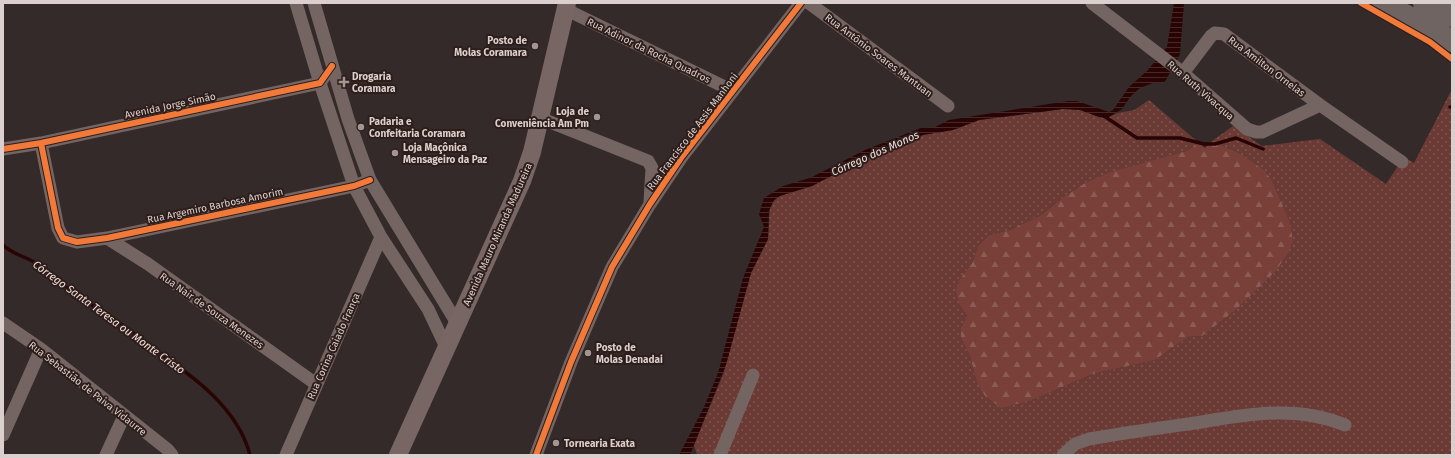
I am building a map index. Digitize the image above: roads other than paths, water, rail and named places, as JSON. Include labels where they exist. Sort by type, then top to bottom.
[{"type":"highway","points":[[1383,3],[1452,41]]},
{"type":"highway","points":[[1424,3],[1452,16]]},
{"type":"main road","name":"Avenida Mauro Miranda Madureira","points":[[398,455],[522,181],[532,152],[566,6]]},
{"type":"street","points":[[296,3],[320,83],[354,186],[382,237],[428,309],[446,347]]},
{"type":"street","points":[[314,3],[332,66],[370,180],[457,323]]},
{"type":"street","name":"Rua Francisco de Assis Manhoni","points":[[536,455],[571,362],[612,267],[650,204],[682,158],[801,3]]},
{"type":"street","name":"Rua Antônio Soares Mantuan","points":[[809,3],[948,106]]},
{"type":"street","name":"Rua Ruth Vivacqua","points":[[1092,3],[1158,53],[1252,131],[1262,132],[1320,106]]},
{"type":"street","name":"Rua Adinor da Rocha Quadros","points":[[566,6],[734,91]]},
{"type":"street","points":[[304,26],[319,21]]},
{"type":"street","name":"Rua Amilton Ornelas","points":[[1179,70],[1211,36],[1220,32],[1320,106]]},
{"type":"street","points":[[320,83],[332,66]]},
{"type":"street","name":"Avenida Jorge Simão","points":[[3,149],[41,143],[320,83]]},
{"type":"street","points":[[1320,106],[1402,162]]},
{"type":"street","points":[[540,118],[648,161],[652,168],[650,204]]},
{"type":"street","name":"Rua Argemiro Barbosa Amorim","points":[[41,143],[58,228],[63,238],[77,242],[107,238],[354,186],[370,180]]},
{"type":"street","name":"Rua Corina Caiado França","points":[[286,455],[382,237]]},
{"type":"street","name":"Rua Nair de Souza Menezes","points":[[107,238],[148,264],[316,384]]},
{"type":"street","name":"Rua Sebastião de Paiva Vidaurre","points":[[3,323],[41,349],[167,449],[172,455]]},
{"type":"street","points":[[3,435],[41,349]]},
{"type":"street","points":[[720,455],[753,375]]},
{"type":"street","points":[[1063,455],[1075,444],[1090,439],[1260,413],[1300,412],[1328,418],[1345,425]]},
{"type":"street","points":[[106,455],[124,416]]},
{"type":"water","name":"Córrego dos Monos","points":[[1174,3],[1184,3],[1180,54],[1166,80],[1163,83],[1153,83],[1140,88],[1131,96],[1122,109],[1109,117],[1102,118],[1080,110],[1063,109],[979,120],[953,130],[923,135],[860,161],[812,186],[780,196],[774,200],[769,211],[768,239],[751,273],[726,365],[690,455],[679,455],[704,407],[718,373],[743,278],[764,227],[759,214],[764,198],[783,186],[810,178],[865,150],[921,128],[935,127],[949,120],[1068,101],[1077,101],[1109,112],[1113,110],[1129,87],[1147,71],[1167,47]]},
{"type":"waterway","points":[[1104,116],[1137,138],[1180,138],[1204,144],[1215,144],[1236,138],[1263,149]]},
{"type":"waterway","name":"Córrego Santa Teresa ou Monte Cristo","points":[[3,245],[11,251],[33,261],[43,268],[74,293],[131,331],[198,382],[212,394],[235,422],[244,438],[250,455]]},
{"type":"place","name":"Posto de Molas Coramara","points":[[535,46]]},
{"type":"place","name":"Drogaria Coramara","points":[[344,82]]},
{"type":"place","name":"Loja de Conveniência Am Pm","points":[[597,117]]},
{"type":"place","name":"Padaria e Confeitaria Coramara","points":[[361,127]]},
{"type":"place","name":"Loja Maçônica Mensageiro da Paz","points":[[395,153]]},
{"type":"place","name":"Posto de Molas Denadai","points":[[588,353]]},
{"type":"place","name":"Tornearia Exata","points":[[556,443]]}]
